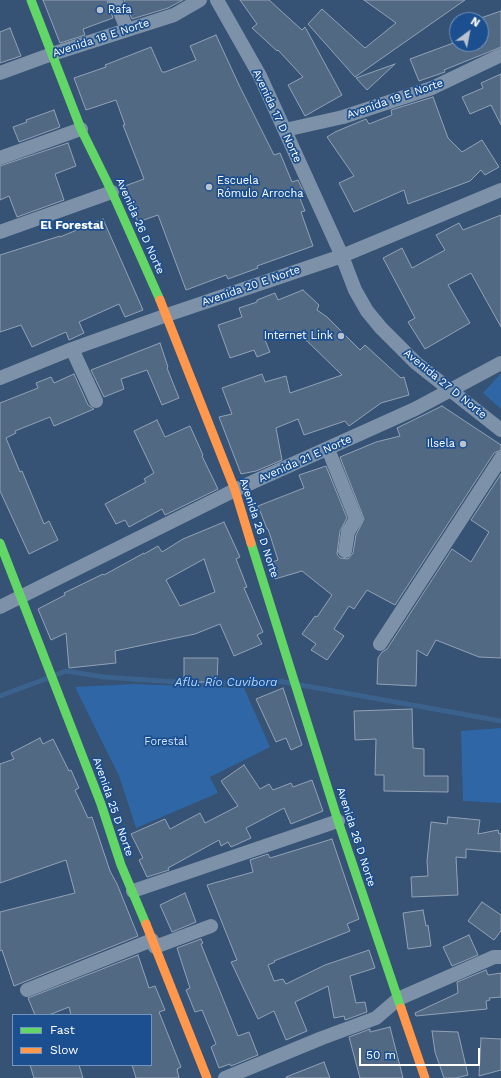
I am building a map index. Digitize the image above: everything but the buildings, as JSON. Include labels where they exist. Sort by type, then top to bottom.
[{"type":"street","name":"Avenida 26 D Norte","points":[[31,0],[81,129],[112,192],[167,315],[235,490],[338,821],[425,1078]]},
{"type":"street","points":[[115,0],[127,29]]},
{"type":"street","name":"Avenida 18 E Norte","points":[[0,73],[52,54],[174,15],[200,0]]},
{"type":"street","name":"Avenida 17 D Norte","points":[[217,0],[258,73],[342,256]]},
{"type":"street","name":"Avenida 19 E Norte","points":[[285,130],[343,117],[432,88],[501,55]]},
{"type":"street","points":[[0,158],[81,129]]},
{"type":"street","name":"Avenida 20 E Norte","points":[[0,378],[72,349],[167,315],[342,256],[501,190]]},
{"type":"street","points":[[0,232],[112,192]]},
{"type":"street","name":"Avenida 27 D Norte","points":[[342,256],[355,290],[376,322],[416,363],[501,430]]},
{"type":"street","points":[[72,349],[96,401]]},
{"type":"street","name":"Avenida 21 E Norte","points":[[0,607],[235,490],[328,449],[452,390],[501,363]]},
{"type":"street","points":[[328,449],[356,519],[348,532],[345,551]]},
{"type":"street","points":[[380,644],[501,458]]},
{"type":"street","name":"Avenida 25 D Norte","points":[[0,543],[22,596],[98,797],[121,865],[133,891],[207,1078]]},
{"type":"street","points":[[133,891],[338,821]]},
{"type":"street","points":[[27,990],[153,944],[211,926]]},
{"type":"street","points":[[225,1078],[322,1038],[376,1018],[398,999],[494,957],[501,957]]},
{"type":"green space","points":[[501,373],[501,409],[483,393]]},
{"type":"green space","name":"Forestal","points":[[133,684],[244,688],[270,747],[210,777],[218,793],[136,828],[119,776],[75,687]]},
{"type":"green space","points":[[501,728],[501,803],[463,801],[461,731]]},
{"type":"waterway","name":"Aflu. Río Cuvibora","points":[[55,675],[66,671],[104,677],[205,684],[277,681],[290,683]]},
{"type":"waterway","name":"Aflu. Río Cuvibora","points":[[0,696],[48,678]]},
{"type":"waterway","name":"Aflu. Río Cuvibora","points":[[301,685],[501,721]]},
{"type":"traffic: fast","points":[[31,0],[81,129],[112,192],[160,300]]},
{"type":"traffic: fast","points":[[0,543],[101,804],[121,865],[146,924]]},
{"type":"traffic: fast","points":[[251,543],[338,821],[401,1008]]},
{"type":"traffic: slow","points":[[160,300],[235,490],[251,543]]},
{"type":"traffic: slow","points":[[146,924],[207,1078]]},
{"type":"traffic: slow","points":[[401,1008],[425,1078]]},
{"type":"place","name":"Rafa","points":[[100,10]]},
{"type":"place","name":"Escuela Rómulo Arrocha","points":[[209,187]]},
{"type":"place","name":"Internet Link","points":[[341,336]]},
{"type":"place","name":"Ilsela","points":[[463,444]]},
{"type":"district","name":"El Forestal","points":[[72,225]]}]
